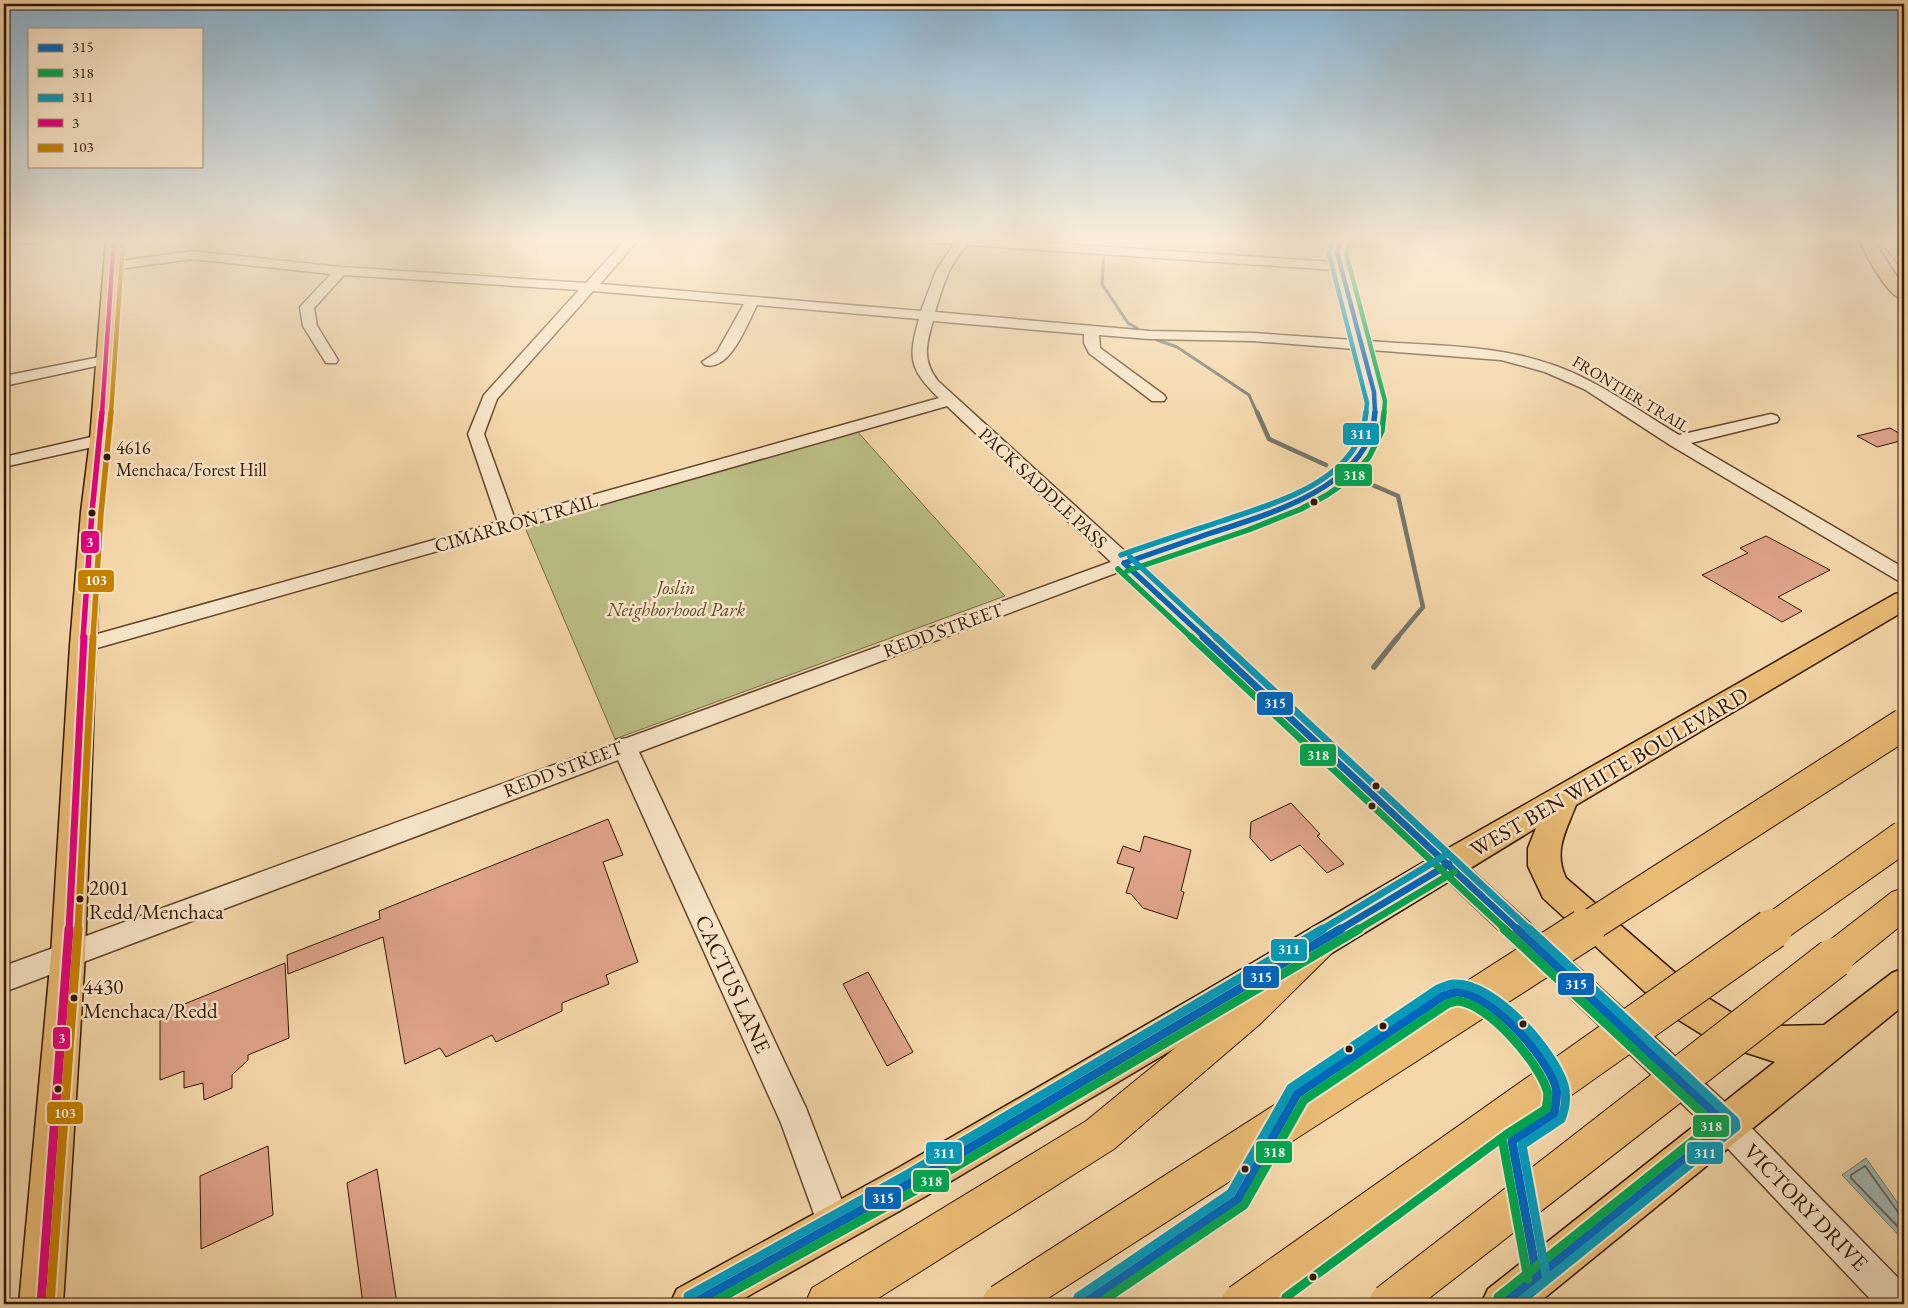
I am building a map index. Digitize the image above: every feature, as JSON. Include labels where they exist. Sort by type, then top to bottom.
[{"type":"highway","points":[[1002,1304],[1904,724]]},
{"type":"highway","points":[[1240,1304],[1904,836]]},
{"type":"highway","points":[[1389,1304],[1904,903]]},
{"type":"highway","points":[[828,1304],[1100,1135],[1247,1012],[1324,938]]},
{"type":"main road","points":[[41,1304],[68,955],[83,645],[109,300]]},
{"type":"main road","name":"WEST BEN WHITE BOULEVARD","points":[[692,1304],[912,1182],[1194,1017],[1449,864],[1904,600]]},
{"type":"main road","points":[[1563,799],[1544,848],[1544,866],[1554,888],[1682,1002],[1729,1031],[1773,1044],[1829,1042]]},
{"type":"main road","points":[[1503,1304],[1904,984]]},
{"type":"street","points":[[314,300],[307,307],[310,326],[331,360]]},
{"type":"street","points":[[508,525],[476,434],[490,398],[578,300]]},
{"type":"street","name":"FRONTIER TRAIL","points":[[729,300],[1170,336],[1253,337],[1361,344],[1486,354],[1535,364],[1564,374],[1588,386],[1676,441],[1904,576]]},
{"type":"street","name":"PACK SADDLE PASS","points":[[934,300],[918,349],[920,365],[933,384],[1124,564],[1449,864]]},
{"type":"street","name":"REDD STREET","points":[[4,979],[624,746],[1290,504],[1320,489],[1349,467],[1361,453],[1370,438],[1376,416],[1375,395],[1350,300]]},
{"type":"street","points":[[710,362],[723,355],[752,302]]},
{"type":"street","points":[[1092,330],[1090,344],[1094,350],[1158,398]]},
{"type":"street","points":[[4,381],[105,360]]},
{"type":"street","name":"CIMARRON TRAIL","points":[[83,645],[949,400]]},
{"type":"street","points":[[1676,441],[1771,419]]},
{"type":"street","points":[[4,462],[100,440]]},
{"type":"street","name":"CACTUS LANE","points":[[624,746],[795,1119],[834,1224]]},
{"type":"street","name":"VICTORY DRIVE","points":[[1449,864],[1727,1125],[1899,1304]]},
{"type":"green space","name":"Joslin Neighborhood Park","points":[[856,430],[1005,596],[615,739],[524,525]]},
{"type":"water","points":[[1866,1158],[1904,1212],[1904,1241],[1842,1175]]},
{"type":"building","points":[[1890,428],[1904,436],[1904,440],[1877,447],[1857,436]]},
{"type":"building","points":[[1766,536],[1830,570],[1778,597],[1802,611],[1782,622],[1702,575],[1748,553],[1740,548]]},
{"type":"building","points":[[1291,803],[1320,834],[1317,836],[1344,864],[1327,873],[1300,845],[1271,861],[1250,838],[1251,822]]},
{"type":"building","points":[[608,819],[623,855],[603,862],[638,962],[606,975],[609,984],[562,1003],[562,1011],[496,1042],[492,1035],[446,1057],[440,1048],[405,1064],[383,937],[288,974],[287,955],[380,919],[379,911]]},
{"type":"building","points":[[1144,836],[1191,850],[1181,891],[1184,892],[1177,919],[1143,908],[1131,894],[1126,893],[1134,868],[1117,863],[1123,846],[1140,852]]},
{"type":"building","points":[[285,963],[289,1038],[248,1055],[248,1060],[232,1075],[232,1088],[204,1100],[203,1083],[184,1088],[184,1071],[160,1080],[160,1014]]},
{"type":"building","points":[[868,972],[913,1052],[887,1066],[843,984]]},
{"type":"building","points":[[268,1146],[273,1215],[201,1249],[200,1176]]},
{"type":"building","points":[[377,1169],[397,1304],[363,1304],[347,1183]]},
{"type":"waterway","points":[[1113,300],[1128,323],[1137,328]]},
{"type":"waterway","points":[[1157,340],[1177,347],[1249,395],[1257,413]]},
{"type":"waterway","points":[[1257,412],[1269,439],[1326,465]]},
{"type":"waterway","points":[[1361,480],[1398,496],[1423,607],[1397,638]]},
{"type":"waterway","points":[[1374,667],[1398,637]]},
{"type":"transit line","name":"3","points":[[41,1304],[68,955],[83,645],[92,512],[100,440],[110,300]]},
{"type":"transit line","name":"103","points":[[50,1304],[77,956],[92,646],[101,513],[109,441],[119,300]]},
{"type":"transit line","name":"311","points":[[1121,555],[1243,514],[1287,497],[1328,475],[1344,461],[1361,436],[1367,403],[1341,300]]},
{"type":"transit line","name":"315","points":[[1124,563],[1292,504],[1319,490],[1342,474],[1361,454],[1373,430],[1376,403],[1350,300]]},
{"type":"transit line","name":"318","points":[[1127,571],[1248,530],[1301,509],[1327,495],[1350,479],[1369,457],[1382,431],[1385,401],[1358,300]]},
{"type":"transit line","name":"311","points":[[1130,557],[1735,1121],[1736,1127],[1732,1132],[1517,1304]]},
{"type":"transit line","name":"315","points":[[1124,563],[1727,1125]]},
{"type":"transit line","name":"318","points":[[1118,569],[1714,1124],[1498,1297]]},
{"type":"transit line","name":"311","points":[[688,1296],[908,1174],[1207,999],[1444,856]]},
{"type":"transit line","name":"315","points":[[692,1304],[912,1182],[1211,1007],[1449,864]]},
{"type":"transit line","name":"318","points":[[710,1304],[916,1190],[1454,872]]},
{"type":"transit line","name":"311","points":[[1078,1297],[1231,1193],[1291,1088],[1438,989],[1455,984],[1475,989],[1491,997],[1523,1023],[1549,1055],[1564,1085],[1565,1102],[1561,1119],[1522,1145],[1546,1275]]},
{"type":"transit line","name":"315","points":[[1083,1304],[1238,1199],[1297,1094],[1443,996],[1458,992],[1471,995],[1486,1003],[1516,1029],[1551,1074],[1557,1090],[1554,1114],[1512,1141]]},
{"type":"transit line","name":"318","points":[[1098,1304],[1244,1205],[1304,1100],[1447,1004],[1458,1001],[1469,1004],[1482,1012],[1510,1036],[1534,1065],[1543,1079],[1547,1090],[1546,1109],[1507,1134],[1286,1297]]},
{"type":"transit line","name":"315","points":[[1503,1304],[1727,1125]]},
{"type":"transit line","name":"315","points":[[1512,1141],[1537,1277]]},
{"type":"transit line","name":"318","points":[[1503,1143],[1528,1279]]},
{"type":"place","name":"4616 Menchaca/Forest Hill","points":[[107,457]]},
{"type":"place","name":"2001 Redd/Menchaca","points":[[80,899]]},
{"type":"place","name":"4430 Menchaca/Redd","points":[[74,998]]}]
